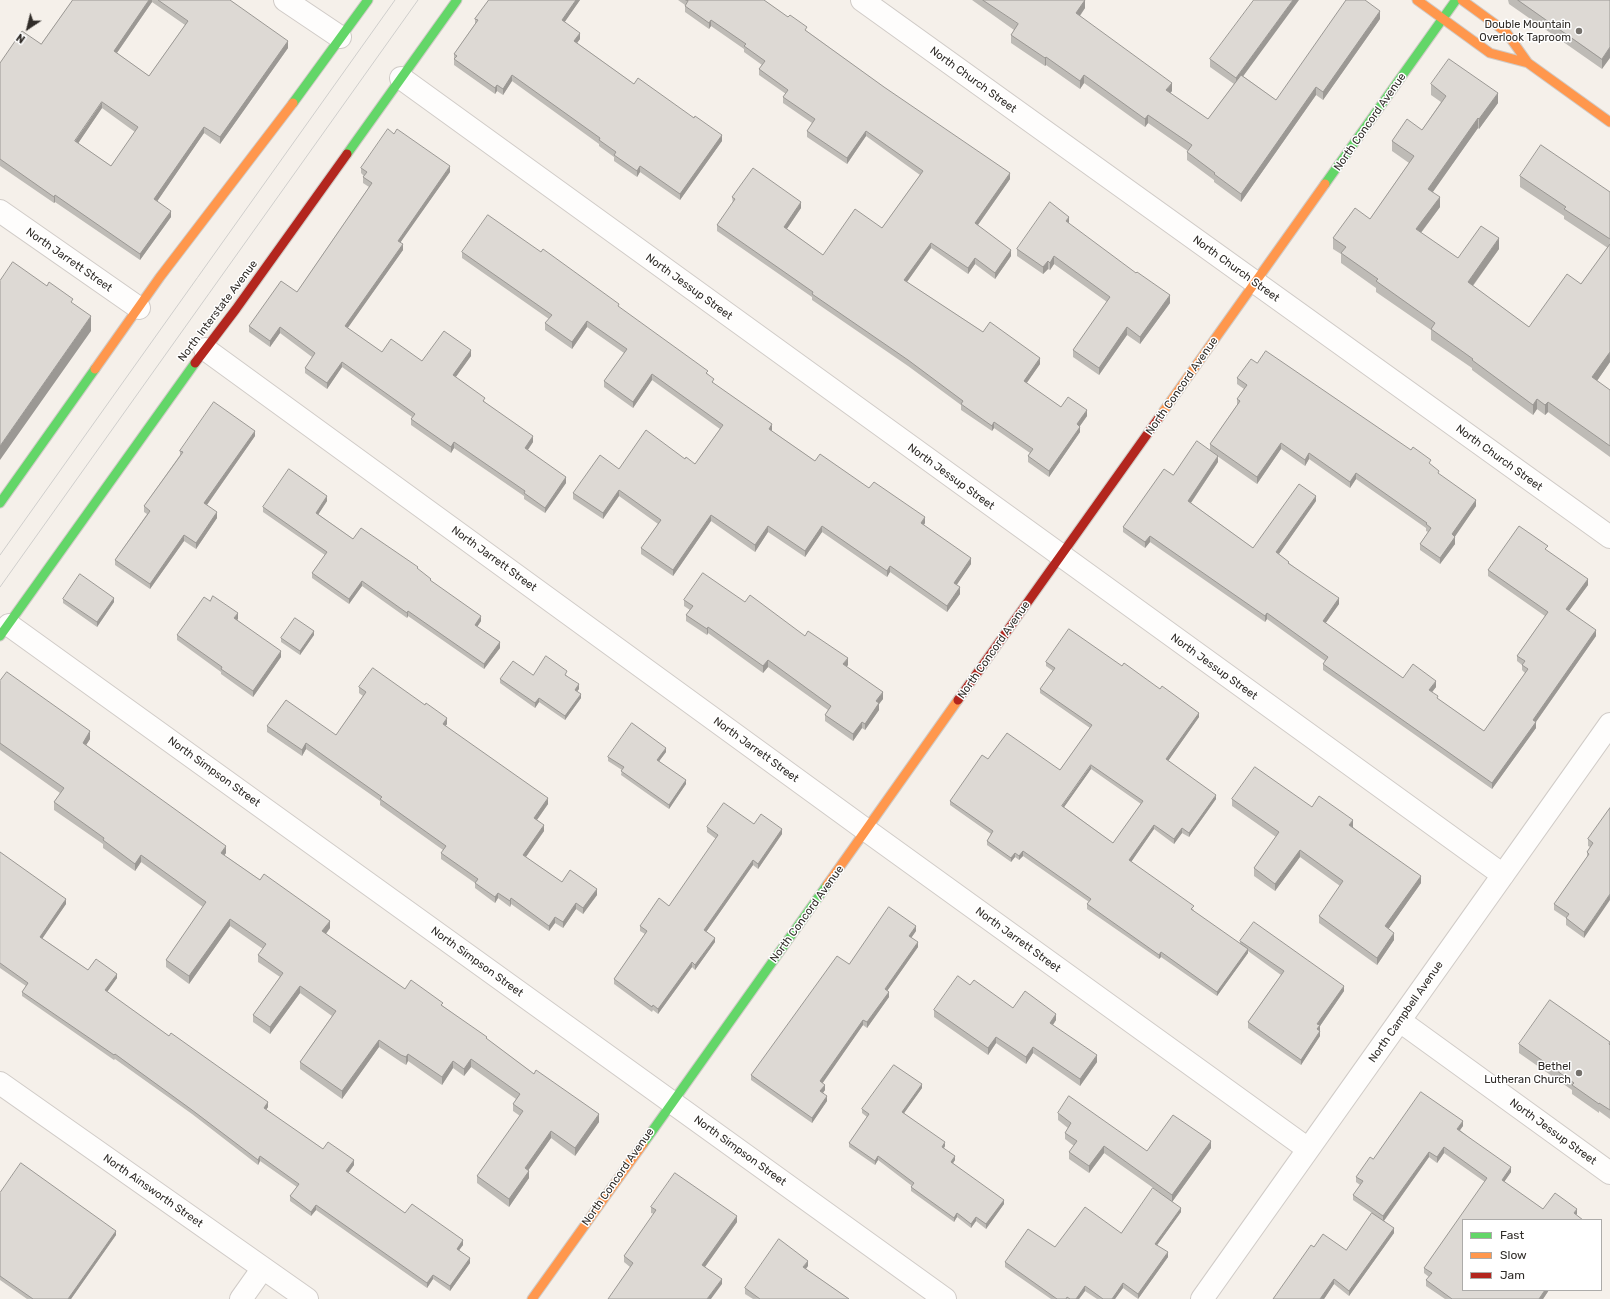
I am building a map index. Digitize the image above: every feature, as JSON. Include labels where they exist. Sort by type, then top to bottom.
[{"type":"street","points":[[285,0],[340,37]]},
{"type":"street","points":[[0,503],[169,265],[301,93],[368,0]]},
{"type":"street","name":"North Interstate Avenue","points":[[4,630],[182,379],[236,309],[457,0]]},
{"type":"street","name":"North Church Street","points":[[862,0],[1610,537]]},
{"type":"street","points":[[1418,0],[1490,53],[1528,63]]},
{"type":"street","name":"North Concord Avenue","points":[[532,1299],[1456,0]]},
{"type":"street","points":[[1462,0],[1506,32],[1528,63],[1610,122]]},
{"type":"street","name":"North Jessup Street","points":[[401,78],[1503,875]]},
{"type":"street","name":"North Jarrett Street","points":[[0,211],[139,308]]},
{"type":"street","name":"North Jarrett Street","points":[[205,349],[866,830],[1308,1149]]},
{"type":"street","name":"North Simpson Street","points":[[4,630],[672,1102],[945,1299]]},
{"type":"street","name":"North Campbell Avenue","points":[[1202,1299],[1610,724]]},
{"type":"street","name":"North Jessup Street","points":[[1400,1020],[1610,1173]]},
{"type":"street","name":"North Ainsworth Street","points":[[0,1083],[307,1299]]},
{"type":"street","points":[[241,1299],[263,1268]]},
{"type":"building","points":[[73,0],[149,0],[114,51],[149,76],[188,21],[158,0],[230,0],[288,41],[220,137],[204,127],[154,199],[171,211],[140,254],[0,159],[0,63],[22,31],[41,44]],"holes":[[[102,102],[138,127],[111,166],[75,141]]]},
{"type":"building","points":[[489,0],[576,0],[562,20],[580,33],[574,41],[634,84],[638,78],[694,118],[695,116],[722,135],[680,194],[640,166],[637,171],[614,155],[616,152],[599,140],[600,138],[512,75],[503,89],[497,85],[495,88],[454,59],[457,56],[454,54],[478,20],[475,19]]},
{"type":"building","points":[[686,0],[764,0],[788,17],[790,15],[807,27],[805,30],[884,87],[1010,173],[975,223],[1011,250],[995,273],[975,258],[968,268],[931,243],[904,280],[983,332],[990,322],[1040,358],[1024,381],[1061,407],[1068,397],[1087,410],[1077,424],[1080,427],[1049,471],[1028,456],[1033,449],[994,422],[992,426],[961,404],[963,401],[908,360],[812,294],[813,292],[717,225],[735,199],[732,197],[753,168],[801,202],[784,227],[823,255],[855,209],[882,228],[923,171],[866,131],[847,158],[807,131],[815,119],[783,97],[788,90],[759,69],[765,61],[744,46],[746,44],[711,20],[709,23],[685,6],[688,1]]},
{"type":"building","points":[[983,0],[1085,0],[1076,13],[1172,83],[1166,90],[1208,119],[1241,75],[1276,100],[1346,0],[1365,0],[1380,11],[1323,92],[1316,87],[1241,194],[1187,152],[1192,145],[1148,115],[1145,119],[1084,75],[1080,81],[1011,35],[1018,24]]},
{"type":"building","points":[[1254,0],[1293,0],[1236,78],[1210,59]]},
{"type":"building","name":"Double Mountain Overlook Taproom","points":[[1518,0],[1610,0],[1610,47],[1602,59]]},
{"type":"building","points":[[1449,59],[1498,93],[1479,119],[1478,118],[1428,189],[1440,197],[1416,229],[1458,258],[1481,226],[1499,238],[1468,282],[1529,327],[1567,274],[1581,284],[1610,244],[1610,352],[1592,377],[1610,390],[1610,446],[1548,402],[1545,405],[1537,399],[1533,405],[1472,360],[1473,359],[1431,329],[1435,323],[1376,281],[1378,279],[1341,253],[1346,247],[1333,238],[1355,208],[1370,219],[1414,156],[1392,141],[1407,119],[1422,130],[1446,96],[1431,84]]},
{"type":"building","points":[[388,129],[394,134],[397,129],[450,166],[398,241],[403,244],[345,326],[382,352],[391,339],[422,361],[444,331],[471,350],[453,375],[485,398],[483,401],[533,436],[525,448],[566,477],[545,508],[524,493],[525,491],[454,442],[451,447],[411,419],[415,414],[342,362],[327,383],[305,368],[315,353],[280,327],[270,341],[249,326],[281,281],[297,292],[372,183],[363,177],[367,172],[361,168]]},
{"type":"building","points":[[1541,145],[1610,192],[1610,239],[1564,209],[1566,207],[1520,176]]},
{"type":"building","points":[[1050,202],[1069,217],[1066,221],[1136,273],[1137,272],[1170,295],[1140,337],[1127,327],[1099,368],[1073,350],[1110,297],[1054,256],[1050,263],[1048,261],[1043,267],[1017,249]]},
{"type":"building","points":[[488,215],[541,252],[543,249],[619,304],[618,306],[708,371],[706,373],[714,379],[712,382],[772,424],[769,429],[815,461],[820,454],[869,488],[874,482],[925,517],[921,523],[971,558],[954,583],[960,587],[947,606],[890,566],[887,571],[822,526],[805,551],[768,526],[755,545],[711,515],[673,570],[641,548],[661,520],[619,490],[603,513],[573,493],[600,455],[619,469],[646,430],[685,459],[686,457],[695,464],[723,425],[652,374],[633,402],[604,381],[627,349],[587,321],[572,342],[545,323],[552,315],[462,252]]},
{"type":"building","points":[[13,262],[47,286],[49,282],[73,299],[71,302],[91,316],[0,446],[0,281]]},
{"type":"building","points":[[1266,351],[1411,450],[1413,447],[1431,460],[1429,463],[1439,471],[1438,473],[1476,500],[1452,534],[1455,537],[1440,558],[1420,544],[1431,528],[1426,524],[1427,523],[1356,473],[1350,482],[1309,453],[1305,460],[1281,443],[1257,477],[1210,444],[1240,401],[1237,399],[1247,385],[1237,378],[1251,359],[1257,363]]},
{"type":"building","points":[[214,402],[255,431],[204,503],[217,512],[196,543],[184,535],[150,584],[115,560],[150,511],[144,506],[183,452],[180,451]]},
{"type":"building","points":[[1197,441],[1218,456],[1188,501],[1253,548],[1299,484],[1316,496],[1276,552],[1289,562],[1288,563],[1339,598],[1323,621],[1403,678],[1413,664],[1436,681],[1429,690],[1438,696],[1437,698],[1484,731],[1528,669],[1522,665],[1525,661],[1517,656],[1548,612],[1488,570],[1519,526],[1548,546],[1545,549],[1588,579],[1566,609],[1596,630],[1533,720],[1536,722],[1492,783],[1323,664],[1328,657],[1267,613],[1265,616],[1150,536],[1145,542],[1123,527],[1164,469],[1173,475]]},
{"type":"building","points":[[289,469],[327,496],[316,513],[353,539],[361,528],[418,567],[417,568],[431,579],[430,580],[481,616],[475,625],[500,642],[484,664],[362,581],[349,599],[312,573],[327,552],[263,507]]},
{"type":"building","points":[[703,573],[745,602],[750,595],[805,636],[808,631],[848,658],[843,664],[883,692],[876,701],[879,703],[865,724],[862,722],[853,734],[825,715],[831,706],[768,660],[763,666],[708,627],[707,629],[686,615],[693,606],[684,600]]},
{"type":"building","points":[[80,574],[114,598],[97,622],[63,599]]},
{"type":"building","points":[[213,596],[238,613],[234,618],[281,651],[253,691],[221,669],[222,667],[177,635],[204,597],[210,601]]},
{"type":"building","points":[[295,618],[314,631],[300,651],[281,638]]},
{"type":"building","points":[[1069,629],[1122,666],[1124,663],[1160,689],[1162,686],[1199,713],[1166,759],[1216,795],[1189,833],[1182,828],[1174,839],[1154,825],[1129,860],[1194,906],[1191,909],[1248,949],[1217,992],[1161,952],[1159,955],[1087,904],[1091,899],[1023,851],[1019,856],[1015,853],[1011,858],[987,841],[993,831],[950,801],[982,755],[988,759],[1007,733],[1060,770],[1092,725],[1040,689],[1055,668],[1046,662]],"holes":[[[1091,765],[1143,801],[1113,843],[1062,806]]]},
{"type":"building","points":[[546,656],[567,671],[565,675],[579,684],[575,690],[581,694],[565,716],[539,698],[535,703],[500,679],[513,661],[533,675]]},
{"type":"building","points":[[373,668],[425,705],[426,703],[447,718],[443,724],[548,798],[534,818],[544,825],[523,855],[562,882],[570,870],[597,889],[583,908],[576,903],[563,922],[555,917],[549,926],[511,898],[510,901],[498,893],[495,897],[475,883],[478,879],[441,853],[446,846],[380,799],[382,797],[306,743],[302,750],[267,726],[286,700],[336,735],[366,692],[359,687]]},
{"type":"building","points":[[7,672],[90,731],[83,743],[226,846],[221,853],[260,880],[264,874],[330,921],[322,931],[405,989],[411,980],[443,1003],[441,1005],[487,1037],[486,1038],[534,1074],[536,1070],[599,1114],[575,1148],[551,1131],[525,1168],[529,1171],[509,1199],[477,1176],[523,1111],[513,1104],[520,1094],[471,1059],[464,1069],[453,1061],[442,1077],[408,1054],[406,1057],[401,1055],[379,1040],[342,1091],[300,1062],[336,1011],[300,986],[270,1027],[253,1015],[283,973],[258,955],[266,944],[230,919],[189,976],[166,960],[206,902],[141,855],[135,864],[103,840],[104,838],[54,802],[64,788],[0,743],[0,681]]},
{"type":"building","points":[[632,723],[666,748],[657,760],[686,780],[669,805],[621,771],[624,767],[608,757]]},
{"type":"building","points":[[1255,767],[1312,807],[1319,796],[1353,820],[1349,825],[1421,876],[1385,926],[1394,933],[1377,958],[1319,916],[1343,881],[1300,850],[1275,884],[1254,868],[1279,832],[1232,799]]},
{"type":"building","points":[[724,803],[754,824],[761,814],[782,829],[758,864],[753,860],[704,930],[715,938],[695,965],[692,962],[658,1009],[653,1005],[652,1007],[614,979],[647,931],[640,926],[659,898],[669,906],[718,835],[707,827]]},
{"type":"building","points":[[1610,808],[1610,894],[1584,932],[1566,918],[1569,914],[1554,904],[1589,854],[1587,852],[1593,843],[1588,839]]},
{"type":"building","points":[[0,852],[66,899],[40,937],[88,970],[96,959],[117,974],[105,990],[169,1036],[171,1033],[268,1102],[264,1108],[323,1149],[328,1142],[354,1160],[346,1171],[405,1213],[412,1204],[463,1240],[457,1249],[470,1258],[450,1286],[433,1275],[427,1283],[316,1205],[311,1212],[290,1196],[299,1184],[260,1156],[258,1160],[115,1054],[114,1055],[22,992],[28,983],[0,963]]},
{"type":"building","points":[[889,907],[916,926],[909,936],[918,942],[885,989],[889,992],[867,1022],[863,1020],[820,1081],[825,1085],[820,1091],[827,1096],[812,1118],[751,1075],[837,956],[849,964]]},
{"type":"building","points":[[1254,922],[1344,986],[1317,1024],[1320,1025],[1317,1029],[1320,1031],[1301,1060],[1248,1022],[1284,971],[1240,941]]},
{"type":"building","points":[[958,976],[970,985],[974,980],[1013,1008],[1025,991],[1056,1014],[1050,1023],[1097,1055],[1080,1079],[1033,1047],[1026,1057],[996,1037],[988,1048],[934,1010]]},
{"type":"building","name":"Bethel Lutheran Church","points":[[1550,1000],[1610,1042],[1610,1110],[1572,1085],[1574,1083],[1519,1044]]},
{"type":"building","points":[[894,1065],[922,1084],[902,1112],[945,1142],[942,1147],[955,1156],[951,1162],[1004,1200],[986,1224],[976,1217],[971,1224],[957,1213],[954,1218],[911,1187],[914,1183],[878,1156],[875,1161],[849,1143],[869,1114],[862,1109]]},
{"type":"building","points":[[1421,1092],[1463,1121],[1457,1129],[1511,1167],[1502,1180],[1543,1209],[1555,1193],[1577,1209],[1574,1213],[1582,1219],[1462,1219],[1462,1291],[1544,1291],[1539,1299],[1452,1299],[1426,1280],[1432,1273],[1424,1268],[1487,1178],[1444,1147],[1437,1157],[1429,1152],[1383,1216],[1353,1195],[1363,1181],[1356,1177],[1370,1157],[1373,1159]]},
{"type":"building","points":[[1069,1096],[1147,1151],[1173,1115],[1211,1141],[1172,1195],[1104,1146],[1089,1166],[1069,1152],[1077,1141],[1065,1133],[1071,1123],[1058,1113]]},
{"type":"building","points":[[21,1163],[116,1231],[68,1299],[33,1299],[0,1276],[0,1193]]},
{"type":"building","points":[[675,1173],[737,1216],[702,1265],[722,1279],[707,1299],[608,1299],[633,1263],[624,1256],[656,1210],[651,1207]]},
{"type":"building","points":[[1153,1188],[1181,1208],[1155,1244],[1168,1252],[1138,1294],[1123,1283],[1112,1299],[1103,1299],[1085,1286],[1076,1299],[1070,1299],[1067,1297],[1066,1299],[1057,1299],[1005,1262],[1028,1229],[1055,1247],[1085,1207],[1121,1233]]},
{"type":"building","points":[[1372,1213],[1394,1228],[1349,1291],[1334,1279],[1320,1299],[1273,1299],[1311,1245],[1314,1247],[1323,1234],[1346,1250]]},
{"type":"building","points":[[779,1239],[808,1261],[803,1267],[849,1299],[760,1299],[745,1288]]},
{"type":"tram line","points":[[0,555],[395,0]]},
{"type":"tram line","points":[[0,587],[418,0]]},
{"type":"traffic: fast","points":[[293,103],[368,0]]},
{"type":"traffic: fast","points":[[347,154],[457,0]]},
{"type":"traffic: fast","points":[[1325,184],[1456,0]]},
{"type":"traffic: fast","points":[[0,636],[195,363]]},
{"type":"traffic: fast","points":[[0,503],[95,369]]},
{"type":"traffic: fast","points":[[643,1144],[827,885]]},
{"type":"traffic: slow","points":[[1417,0],[1490,53],[1528,63]]},
{"type":"traffic: slow","points":[[1462,0],[1506,32],[1528,63],[1610,122]]},
{"type":"traffic: slow","points":[[95,369],[160,277],[293,103]]},
{"type":"traffic: slow","points":[[1158,419],[1325,184]]},
{"type":"traffic: slow","points":[[827,885],[958,700]]},
{"type":"traffic: slow","points":[[532,1299],[643,1144]]},
{"type":"traffic: jam","points":[[195,363],[236,309],[347,154]]},
{"type":"traffic: jam","points":[[958,700],[1158,419]]},
{"type":"place","name":"Double Mountain Overlook Taproom","points":[[1579,31]]},
{"type":"place","name":"Bethel Lutheran Church","points":[[1579,1073]]}]
